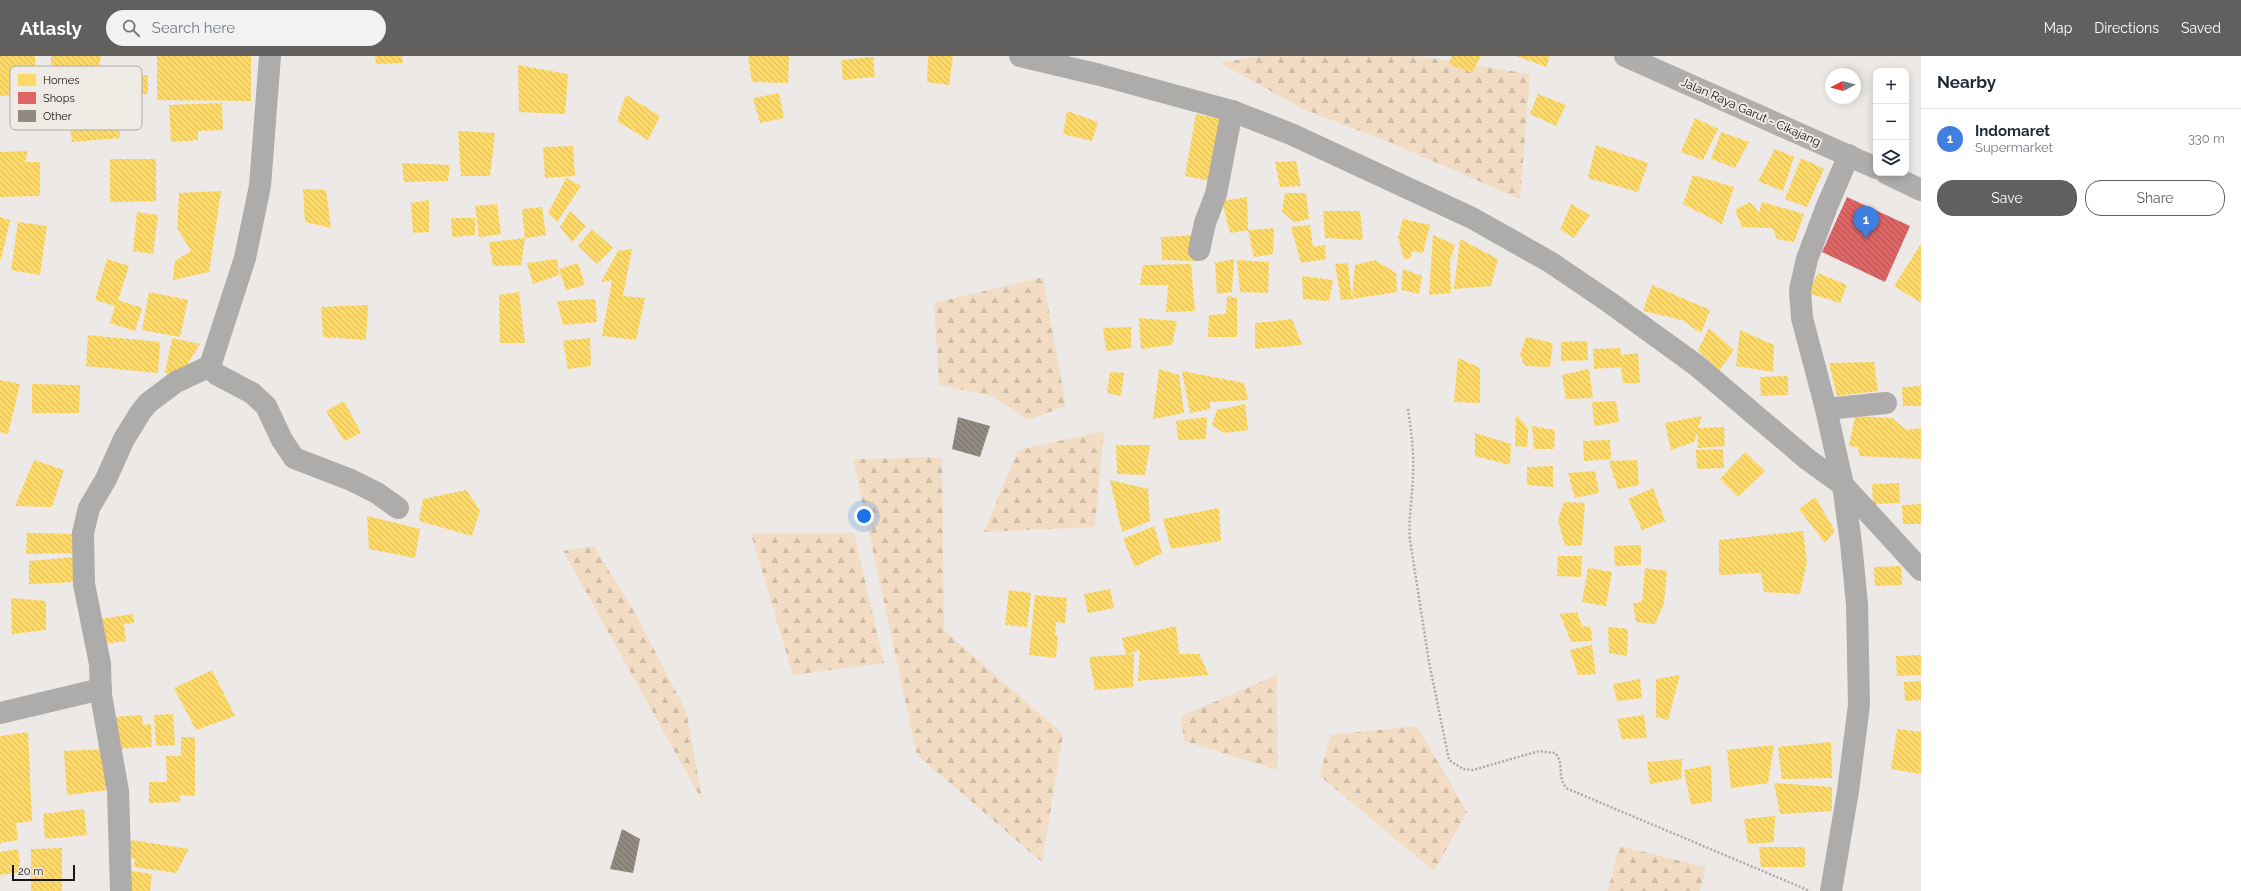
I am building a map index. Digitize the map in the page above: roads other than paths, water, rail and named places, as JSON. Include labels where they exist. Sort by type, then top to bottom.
[{"type":"main road","name":"Jalan Raya Garut - Cikajang","points":[[1625,56],[1873,167]]},
{"type":"main road","points":[[1892,176],[1921,190]]},
{"type":"street","points":[[121,891],[118,791],[101,689],[100,664],[84,571],[83,533],[89,508],[106,479],[124,439],[148,403],[176,382],[210,366],[245,258],[257,207],[270,56]]},
{"type":"street","points":[[1020,56],[1100,75],[1232,111],[1291,134],[1472,218],[1550,262],[1610,302],[1696,365],[1807,459],[1843,485],[1921,570]]},
{"type":"street","points":[[1200,250],[1205,223],[1216,194],[1232,111]]},
{"type":"street","points":[[1831,891],[1848,791],[1859,705],[1857,604],[1843,485],[1826,409],[1802,318],[1800,290],[1807,259],[1826,206],[1849,155]]},
{"type":"street","points":[[210,366],[216,374],[252,393],[266,406],[282,440],[294,458],[351,480],[377,493],[398,508]]},
{"type":"street","points":[[1826,409],[1886,403]]},
{"type":"street","points":[[0,713],[101,689]]},
{"type":"place","name":"Indomaret","points":[[1866,239]]}]
